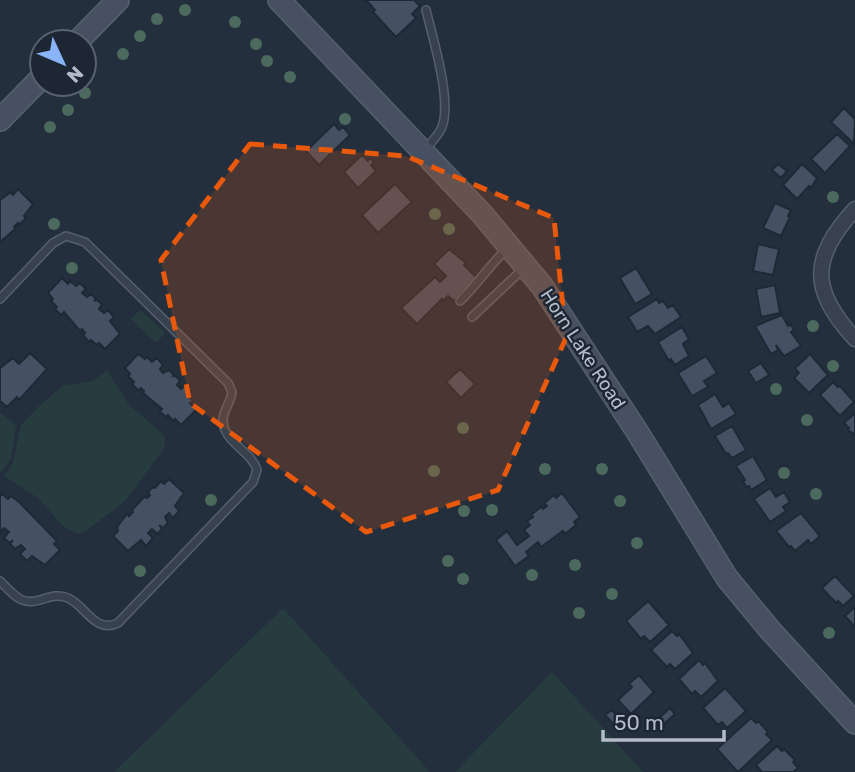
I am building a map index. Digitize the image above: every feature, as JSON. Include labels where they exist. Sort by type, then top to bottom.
[{"type":"main road","points":[[91,28],[118,0]]},
{"type":"main road","name":"Horn Lake Road","points":[[279,0],[424,152],[526,265],[592,361],[727,579],[770,631],[855,723]]},
{"type":"main road","points":[[0,120],[28,91]]},
{"type":"street","points":[[855,209],[832,236],[821,271],[827,302],[833,314],[855,339]]},
{"type":"lane","points":[[424,152],[439,133],[444,110],[443,85],[426,10]]},
{"type":"lane","points":[[0,299],[60,239],[72,237],[85,242],[228,383],[232,393],[225,412],[224,429],[250,457],[257,470],[253,482],[118,623],[112,625],[96,622],[67,597],[52,595],[36,601],[23,601],[0,581]]},
{"type":"lane","points":[[460,301],[477,284],[493,261],[510,246]]},
{"type":"lane","points":[[472,317],[526,265]]},
{"type":"highlighted area","points":[[250,144],[406,156],[554,218],[566,338],[498,490],[366,532],[190,403],[161,260]]},
{"type":"green space","points":[[139,311],[165,333],[156,343],[131,319]]},
{"type":"green space","points":[[107,371],[130,406],[164,435],[165,447],[125,501],[86,531],[78,534],[65,528],[38,498],[4,476],[13,463],[21,425],[43,402],[63,386],[92,381]]},
{"type":"green space","points":[[0,412],[16,426],[11,459],[0,473]]},
{"type":"green space","points":[[283,608],[430,772],[114,772]]},
{"type":"green space","points":[[552,672],[643,772],[455,772]]},
{"type":"building","points":[[363,0],[414,0],[420,6],[412,14],[416,18],[396,37],[373,12],[375,10],[368,2]]},
{"type":"building","points":[[844,108],[855,119],[854,144],[831,122]]},
{"type":"building","points":[[334,124],[339,130],[343,127],[350,135],[319,165],[306,151]]},
{"type":"building","points":[[837,134],[850,146],[825,173],[811,159]]},
{"type":"building","points":[[362,155],[368,161],[370,158],[374,162],[371,165],[376,171],[358,188],[344,172]]},
{"type":"building","points":[[778,164],[787,171],[781,178],[772,170]]},
{"type":"building","points":[[802,164],[817,178],[811,188],[809,186],[797,199],[783,185]]},
{"type":"building","points":[[395,184],[412,202],[378,233],[362,215]]},
{"type":"building","points":[[18,189],[33,204],[24,216],[26,218],[0,242],[0,200],[11,192],[13,195]]},
{"type":"building","points":[[775,203],[791,210],[781,236],[763,228]]},
{"type":"building","points":[[758,244],[779,249],[773,275],[753,271]]},
{"type":"building","points":[[449,249],[466,263],[464,265],[477,278],[454,301],[448,296],[443,301],[442,299],[417,324],[401,308],[435,277],[440,282],[446,276],[434,264]]},
{"type":"building","points":[[636,268],[652,294],[635,304],[620,278]]},
{"type":"building","points":[[62,278],[68,284],[70,281],[76,286],[80,283],[86,289],[82,293],[87,297],[91,294],[96,299],[94,301],[102,304],[99,309],[104,313],[108,310],[114,317],[110,321],[120,334],[105,349],[99,343],[97,345],[91,340],[89,342],[82,329],[80,331],[64,312],[61,315],[55,309],[57,307],[48,293]]},
{"type":"building","points":[[775,285],[780,313],[761,317],[756,289]]},
{"type":"building","points":[[657,299],[659,303],[663,301],[668,308],[673,305],[681,317],[655,334],[648,326],[637,332],[628,317]]},
{"type":"building","points":[[782,315],[788,326],[791,325],[794,330],[791,332],[801,346],[784,356],[776,345],[778,350],[771,354],[755,326]]},
{"type":"building","points":[[682,327],[689,339],[683,344],[689,356],[675,365],[671,359],[669,361],[658,342]]},
{"type":"building","points":[[30,353],[47,369],[19,400],[17,397],[7,407],[0,401],[0,368],[13,358],[19,364]]},
{"type":"building","points":[[138,354],[152,362],[157,358],[163,365],[160,369],[163,373],[169,370],[180,380],[177,385],[181,389],[185,385],[191,392],[188,396],[193,401],[190,403],[197,409],[181,425],[168,415],[166,417],[159,411],[162,409],[143,393],[141,388],[138,390],[132,384],[134,382],[125,368]]},
{"type":"building","points":[[810,354],[828,375],[809,393],[794,378],[799,373],[795,368]]},
{"type":"building","points":[[706,356],[717,373],[704,381],[708,387],[692,396],[678,373]]},
{"type":"building","points":[[761,363],[769,375],[756,383],[748,371]]},
{"type":"building","points":[[460,369],[475,384],[461,398],[446,382]]},
{"type":"building","points":[[833,382],[854,402],[840,416],[820,395]]},
{"type":"building","points":[[715,394],[723,407],[729,403],[736,414],[711,429],[698,405]]},
{"type":"building","points":[[855,413],[855,435],[844,423]]},
{"type":"building","points":[[732,426],[746,450],[732,458],[726,454],[715,436]]},
{"type":"building","points":[[753,456],[767,480],[751,490],[749,486],[746,487],[743,481],[745,480],[736,466]]},
{"type":"building","points":[[169,479],[184,493],[175,506],[179,511],[173,518],[169,513],[165,517],[168,523],[163,528],[159,525],[162,528],[158,534],[152,529],[148,533],[153,538],[146,546],[141,540],[128,551],[113,536],[118,531],[117,527],[144,497],[150,495],[148,492],[153,487],[161,481],[164,484]]},
{"type":"building","points":[[770,488],[776,497],[784,492],[790,502],[783,507],[786,511],[770,522],[754,499]]},
{"type":"building","points":[[562,493],[580,517],[574,522],[576,525],[541,547],[538,542],[526,552],[529,556],[515,566],[496,540],[507,531],[517,545],[529,536],[524,530],[530,525],[527,521],[533,517],[532,514],[547,506],[544,503],[554,495],[556,498]]},
{"type":"building","points":[[2,494],[19,502],[57,541],[54,544],[60,550],[45,565],[32,556],[27,561],[20,554],[25,549],[21,545],[15,549],[10,544],[13,540],[10,543],[4,538],[9,532],[4,528],[0,532]]},
{"type":"building","points":[[801,513],[820,536],[811,544],[808,540],[795,551],[776,531]]},
{"type":"building","points":[[835,576],[854,596],[843,606],[838,601],[836,603],[822,588]]},
{"type":"building","points":[[648,601],[669,625],[650,642],[644,636],[641,639],[626,621]]},
{"type":"building","points":[[855,607],[855,627],[845,616]]},
{"type":"building","points":[[672,631],[677,636],[679,634],[693,653],[675,669],[670,664],[667,667],[651,650]]},
{"type":"building","points":[[699,660],[703,665],[705,663],[718,681],[701,697],[695,691],[692,694],[679,679]]},
{"type":"building","points":[[639,675],[654,692],[631,714],[618,700],[632,687],[629,684]]},
{"type":"building","points":[[725,688],[746,711],[727,728],[722,722],[718,725],[703,708]]},
{"type":"building","points":[[670,708],[675,714],[663,725],[657,720]]},
{"type":"building","points":[[612,710],[621,721],[615,726],[605,715]]},
{"type":"building","points":[[751,718],[756,723],[758,721],[772,740],[738,772],[717,749]]},
{"type":"building","points":[[777,746],[795,760],[793,762],[798,768],[793,772],[762,772],[756,765]]}]
